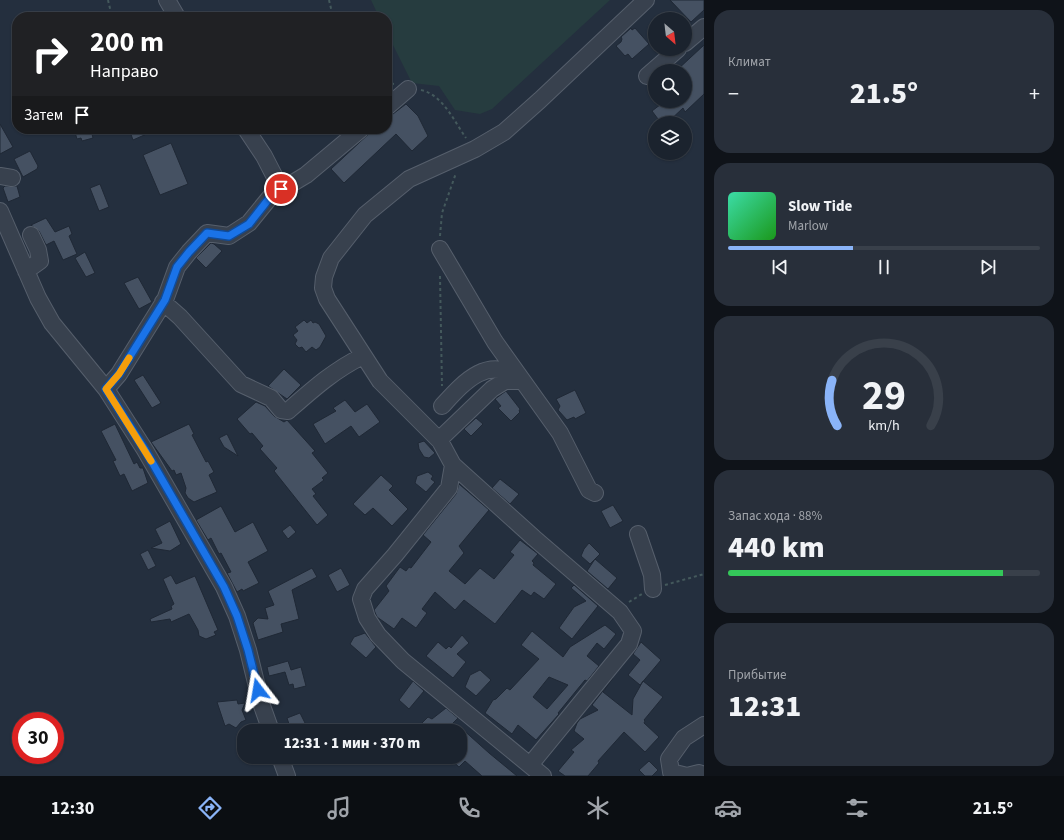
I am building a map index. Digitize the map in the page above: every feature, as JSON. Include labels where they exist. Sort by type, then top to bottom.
[{"type":"street","points":[[167,0],[175,12]]},
{"type":"street","points":[[530,765],[629,644],[633,631],[620,612],[534,538],[453,464],[440,441],[380,381],[322,288],[324,277],[331,258],[365,215],[409,179],[469,152],[504,132],[646,0]]},
{"type":"street","points":[[692,37],[704,27]]},
{"type":"street","points":[[647,76],[670,56]]},
{"type":"street","points":[[392,103],[408,89]]},
{"type":"street","points":[[249,134],[264,156],[281,189]]},
{"type":"street","points":[[106,389],[119,374],[163,302],[177,267],[207,233],[229,236],[249,224],[271,196],[306,175],[355,134]]},
{"type":"street","points":[[0,211],[38,298],[52,323],[106,389],[145,450],[224,587],[237,616],[248,650],[261,703],[268,724]]},
{"type":"street","points":[[26,271],[40,261],[38,250],[31,235]]},
{"type":"street","points":[[440,249],[495,342],[560,433],[589,490],[595,492]]},
{"type":"street","points":[[163,302],[180,317],[241,384],[271,398],[281,410],[288,411],[328,376],[344,365],[363,356]]},
{"type":"street","points":[[442,406],[467,380],[482,372],[496,368],[505,370],[523,380]]},
{"type":"street","points":[[443,436],[492,389],[504,381],[523,380]]},
{"type":"street","points":[[453,464],[449,488],[396,555],[365,589],[362,599],[367,618],[378,635],[404,662],[543,776]]},
{"type":"street","points":[[638,534],[652,575],[653,589]]},
{"type":"street","points":[[704,725],[684,738],[669,759],[672,772],[687,776],[699,773],[704,775]]},
{"type":"street","points":[[283,764],[287,776]]},
{"type":"path","points":[[108,0],[111,12]]},
{"type":"path","points":[[329,0],[333,12]]},
{"type":"path","points":[[392,84],[408,89],[429,92],[437,98],[469,152],[460,165],[442,212],[440,249]]},
{"type":"path","points":[[441,272],[442,406]]},
{"type":"green space","points":[[371,0],[610,0],[492,109],[480,114],[455,110],[439,86],[412,83],[392,43],[392,12],[377,12]]},
{"type":"building","points":[[670,0],[704,0],[704,10],[692,21],[692,12],[681,12]]},
{"type":"building","points":[[631,28],[632,30],[635,28],[648,43],[648,45],[632,59],[628,54],[625,56],[616,46],[621,42],[621,37]]},
{"type":"building","points":[[704,45],[704,94],[692,105],[692,64],[684,64]]},
{"type":"building","points":[[406,104],[418,116],[428,136],[412,151],[396,134],[344,183],[331,169],[369,134],[392,134],[393,114]]},
{"type":"building","points":[[656,108],[683,108],[674,116],[656,116],[652,111]]},
{"type":"building","points":[[683,108],[689,108],[685,112]]},
{"type":"building","points":[[0,124],[13,147],[0,154]]},
{"type":"building","points":[[76,134],[92,134],[93,138],[82,141],[81,138],[77,139]]},
{"type":"building","points":[[131,134],[147,134],[133,140]]},
{"type":"building","points":[[171,143],[188,184],[160,195],[143,155]]},
{"type":"building","points":[[30,151],[38,166],[37,169],[23,177],[14,159]]},
{"type":"building","points":[[100,184],[109,207],[99,211],[90,188]]},
{"type":"building","points":[[5,186],[17,186],[20,197],[8,202],[3,188]]},
{"type":"building","points":[[46,218],[55,232],[69,226],[72,234],[69,236],[77,254],[63,260],[54,241],[46,245],[39,231],[31,225]]},
{"type":"building","points":[[211,243],[222,251],[206,268],[196,258]]},
{"type":"building","points":[[85,252],[95,273],[86,277],[75,258]]},
{"type":"building","points":[[138,277],[152,302],[139,309],[124,283]]},
{"type":"building","points":[[304,320],[307,323],[311,320],[313,323],[315,322],[319,324],[326,336],[320,347],[316,350],[312,347],[306,352],[302,347],[299,348],[295,344],[297,340],[293,335],[298,331],[295,327]]},
{"type":"building","points":[[284,369],[301,385],[287,399],[268,386]]},
{"type":"building","points":[[143,375],[161,403],[152,408],[134,380]]},
{"type":"building","points":[[575,390],[586,413],[575,419],[574,417],[567,420],[558,410],[560,406],[556,399]]},
{"type":"building","points":[[506,391],[520,409],[520,412],[511,421],[498,408],[501,406],[495,399]]},
{"type":"building","points":[[345,400],[355,412],[367,404],[380,422],[359,437],[351,426],[325,444],[313,424],[336,411],[333,408]]},
{"type":"building","points":[[256,402],[265,406],[274,416],[284,422],[287,420],[315,451],[312,453],[328,473],[322,478],[324,480],[312,489],[316,494],[313,496],[328,515],[317,525],[274,471],[277,468],[260,449],[263,446],[237,419]]},
{"type":"building","points":[[476,418],[483,424],[471,436],[464,429]]},
{"type":"building","points":[[115,424],[134,464],[137,462],[140,468],[143,468],[148,483],[132,491],[124,474],[120,476],[113,461],[116,460],[101,431]]},
{"type":"building","points":[[189,424],[194,434],[192,435],[206,462],[208,461],[214,472],[209,475],[217,492],[194,502],[188,498],[185,493],[186,488],[181,473],[176,475],[174,470],[172,471],[151,442]]},
{"type":"building","points":[[227,434],[238,456],[224,447],[219,438]]},
{"type":"building","points":[[424,441],[435,453],[429,458],[424,457],[419,449],[418,443]]},
{"type":"building","points":[[428,472],[433,476],[431,479],[435,482],[426,492],[415,483],[417,476]]},
{"type":"building","points":[[381,475],[393,486],[389,490],[408,509],[392,526],[373,508],[365,515],[353,504]]},
{"type":"building","points":[[500,479],[519,494],[510,504],[492,488]]},
{"type":"building","points":[[459,484],[489,510],[459,546],[464,553],[449,571],[465,584],[480,568],[494,579],[514,555],[510,552],[520,540],[538,554],[532,561],[534,563],[533,565],[556,584],[544,599],[534,592],[531,596],[522,590],[495,624],[464,600],[455,610],[435,592],[422,609],[427,613],[416,628],[402,618],[394,629],[377,617],[374,610],[389,591],[386,586],[400,567],[406,571],[409,567],[411,568],[431,542],[423,535],[456,494]]},
{"type":"building","points":[[613,505],[623,521],[610,528],[601,511]]},
{"type":"building","points":[[221,506],[235,532],[253,522],[268,551],[248,562],[259,583],[243,591],[242,589],[237,592],[227,573],[231,572],[221,553],[219,554],[211,538],[208,540],[196,520]]},
{"type":"building","points":[[170,521],[181,544],[170,551],[151,548],[162,543],[155,529]]},
{"type":"building","points":[[290,525],[296,532],[288,539],[282,531]]},
{"type":"building","points":[[589,543],[600,554],[590,564],[581,556]]},
{"type":"building","points":[[148,550],[156,566],[148,570],[140,554]]},
{"type":"building","points":[[595,559],[617,578],[608,589],[587,571]]},
{"type":"building","points":[[312,568],[317,577],[292,590],[299,619],[281,624],[283,632],[258,640],[253,623],[258,618],[268,619],[265,608],[274,605],[268,591]]},
{"type":"building","points":[[341,568],[350,585],[337,592],[328,575]]},
{"type":"building","points":[[171,575],[176,584],[195,576],[218,630],[214,632],[216,635],[206,639],[199,636],[198,630],[189,614],[171,622],[170,619],[151,622],[150,619],[172,609],[171,606],[174,604],[163,579]]},
{"type":"building","points":[[574,585],[598,606],[572,639],[559,628],[574,607],[586,601],[571,588]]},
{"type":"building","points":[[605,625],[616,634],[604,649],[597,643],[587,656],[599,666],[587,681],[585,680],[558,713],[559,714],[536,740],[518,725],[512,734],[485,713],[493,700],[507,688],[510,690],[539,659],[521,645],[532,631],[563,657],[570,647]],"holes":[[[549,677],[568,685],[547,709],[533,697]]]},
{"type":"building","points":[[365,633],[376,647],[366,658],[350,644],[354,637]]},
{"type":"building","points":[[462,635],[469,643],[457,654],[466,662],[453,678],[426,656],[438,642],[446,649],[449,646],[451,648]]},
{"type":"building","points":[[641,642],[661,660],[640,685],[628,675],[640,660],[633,654]]},
{"type":"building","points":[[288,661],[291,670],[301,667],[306,686],[294,689],[293,684],[289,685],[285,672],[269,676],[267,667]]},
{"type":"building","points":[[480,670],[491,680],[476,696],[465,687],[470,675]]},
{"type":"building","points":[[613,678],[603,692],[632,715],[633,699],[643,681],[663,697],[644,720],[644,723],[659,737],[645,752],[624,732],[598,761],[599,763],[588,776],[565,776],[558,771],[574,752],[571,750],[584,739],[574,731],[577,723],[580,719],[598,710],[592,705]]},
{"type":"building","points":[[413,681],[424,691],[409,709],[399,700]]},
{"type":"building","points":[[237,700],[238,704],[245,703],[242,710],[246,720],[237,724],[236,728],[229,724],[225,726],[217,702]]},
{"type":"building","points":[[446,708],[458,718],[452,724],[421,724],[428,717],[432,719]]},
{"type":"building","points":[[300,713],[306,724],[289,724],[287,718]]},
{"type":"building","points":[[467,733],[517,776],[482,776],[467,763]]},
{"type":"building","points":[[649,761],[658,770],[652,776],[645,776],[639,770]]},
{"type":"slow traffic","points":[[129,358],[119,374],[106,389],[151,461]]},
{"type":"route","points":[[258,690],[248,650],[237,616],[224,587],[145,450],[106,389],[119,374],[165,300],[177,267],[189,252],[207,233],[229,236],[249,224],[271,196],[281,189]]}]
